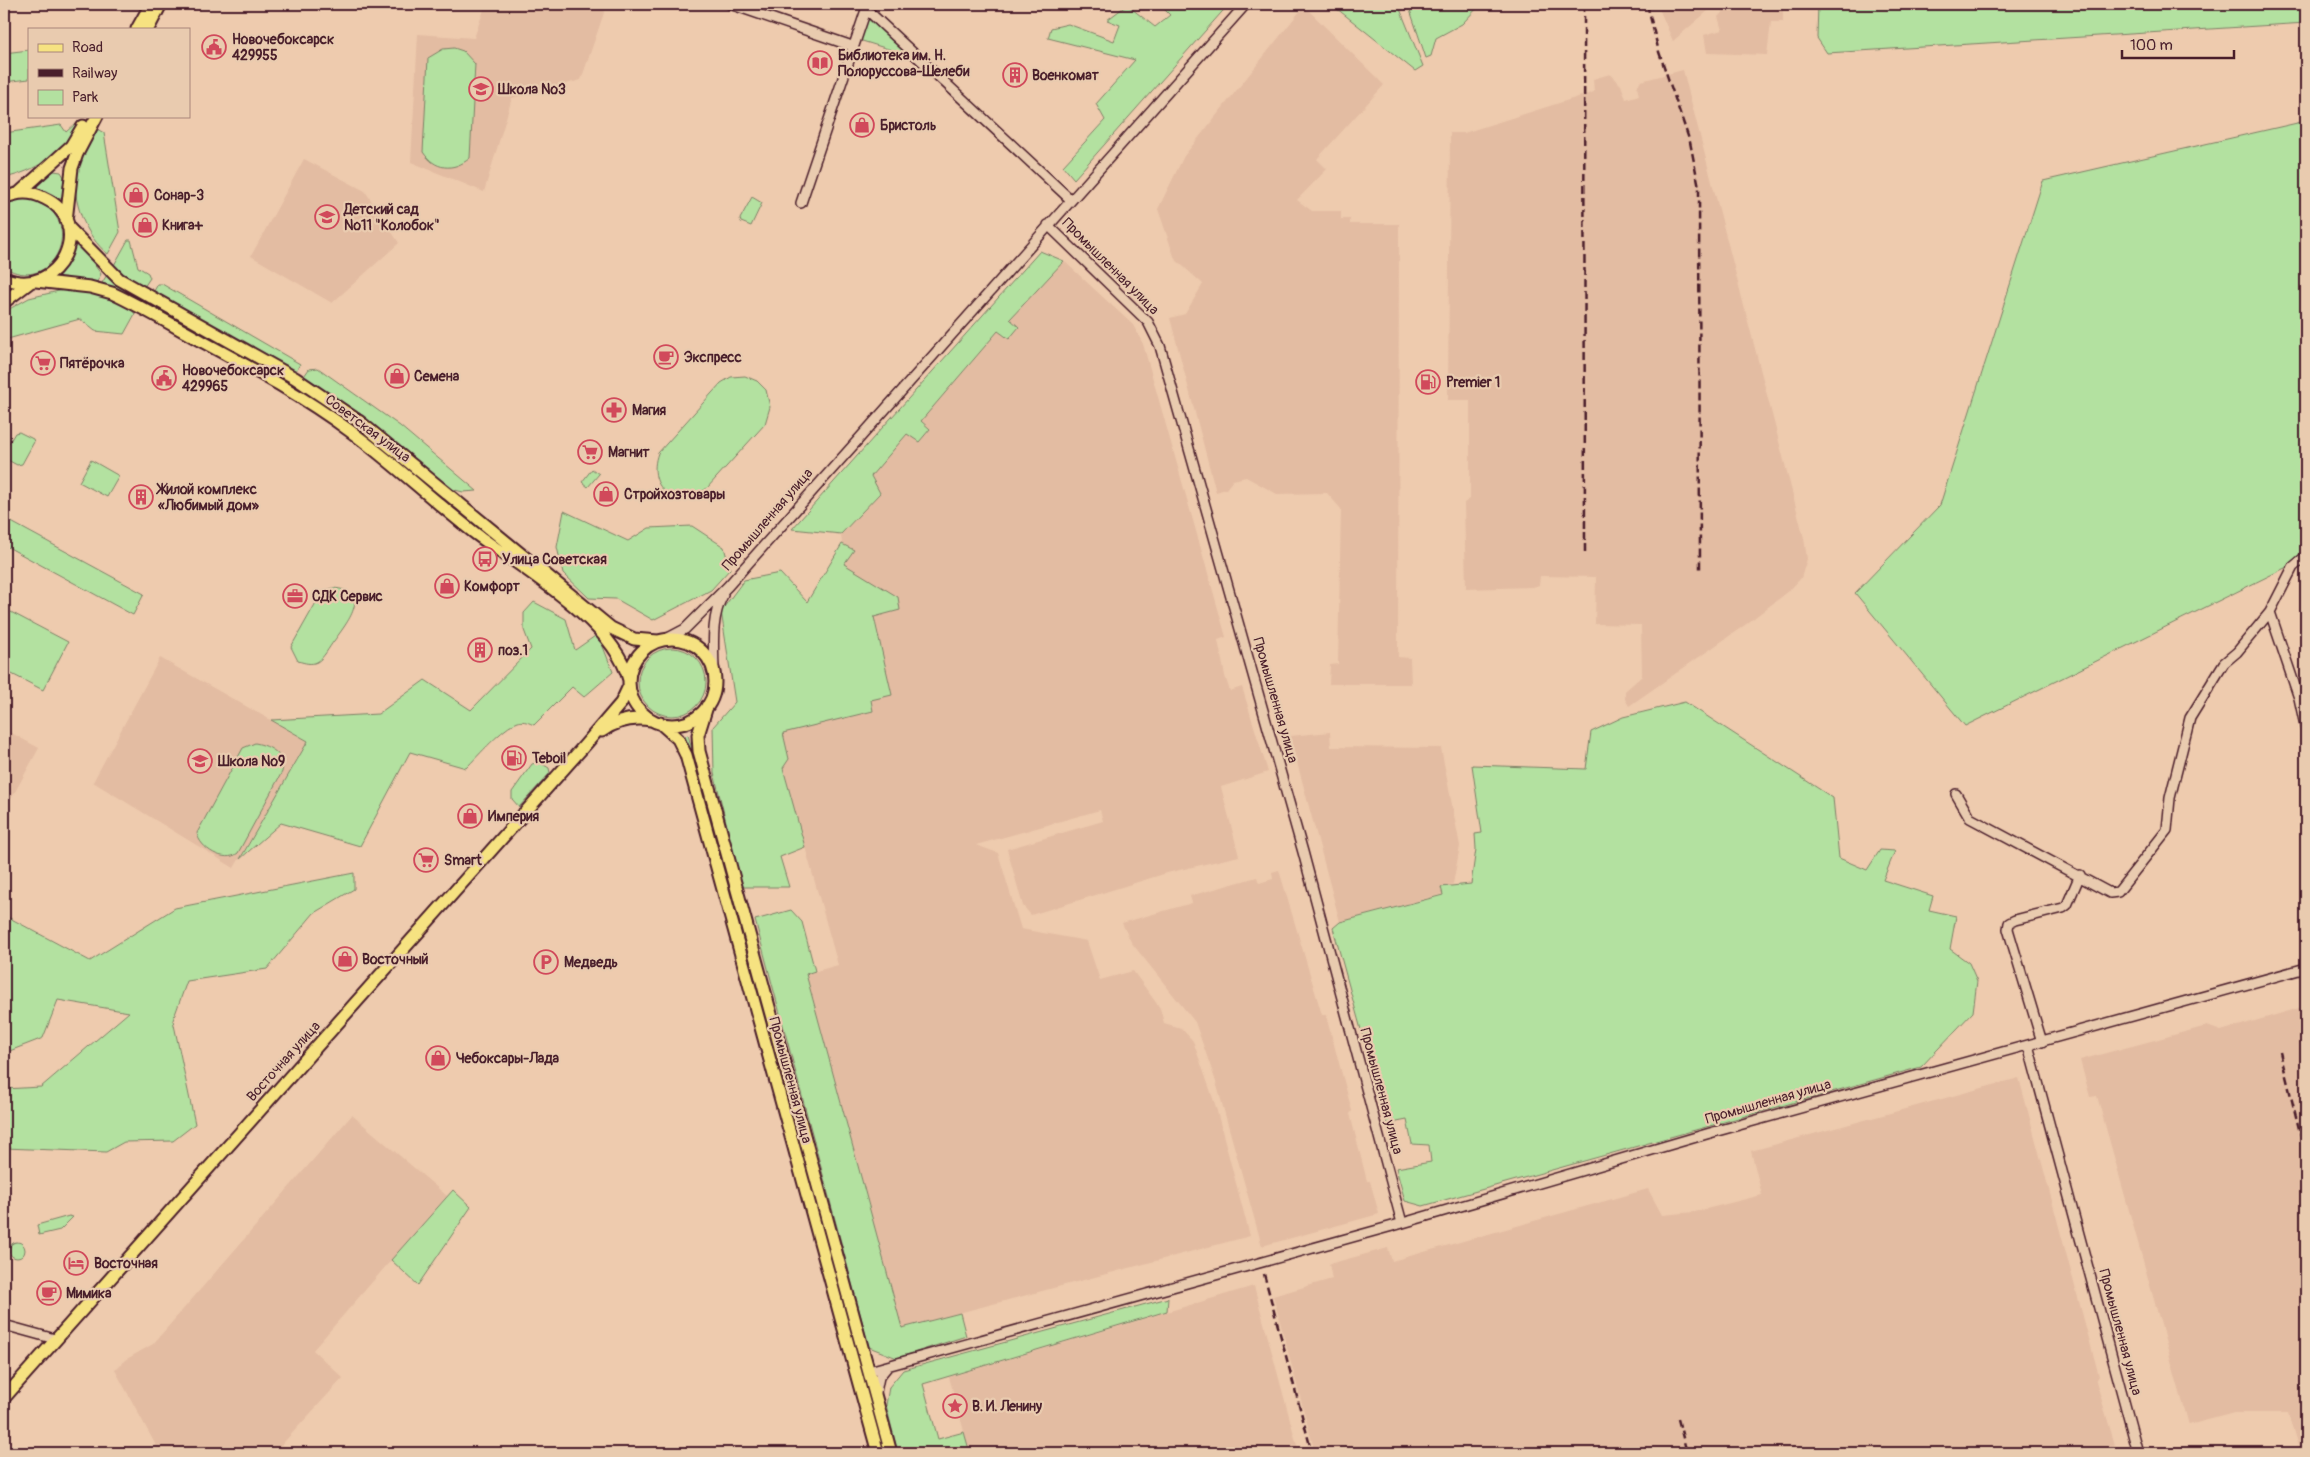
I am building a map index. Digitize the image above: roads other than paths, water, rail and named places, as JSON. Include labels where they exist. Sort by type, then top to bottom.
[{"type":"main road","points":[[138,28],[151,4]]},
{"type":"main road","points":[[149,28],[161,4]]},
{"type":"main road","points":[[10,194],[71,146],[88,118]]},
{"type":"main road","points":[[4,302],[32,282],[50,274],[61,264],[68,248],[67,224],[72,168],[77,154],[97,118]]},
{"type":"main road","name":"Советская улица","points":[[10,194],[30,193],[47,199],[59,209],[67,224],[119,279],[295,378],[360,422],[580,607],[623,634],[643,641],[662,640]]},
{"type":"main road","name":"Советская улица","points":[[4,278],[19,283],[32,282],[90,287],[112,293],[288,388],[352,432],[474,533],[555,586]]},
{"type":"main road","name":"Советская улица","points":[[580,607],[613,646],[625,667],[629,683]]},
{"type":"main road","points":[[662,640],[682,640],[697,648],[709,660],[714,676],[713,693],[707,706],[700,714],[685,723],[669,725],[656,722],[635,704],[629,683],[630,672],[637,656],[650,645],[662,640]]},
{"type":"main road","name":"Восточная улица","points":[[4,1398],[585,745],[621,703],[629,683]]},
{"type":"main road","name":"Промышленная улица","points":[[707,706],[698,735],[699,751],[891,1453]]},
{"type":"main road","name":"Восточная улица","points":[[585,745],[604,729],[620,721],[639,719],[656,722]]},
{"type":"main road","name":"Промышленная улица","points":[[656,722],[678,738],[686,755],[878,1453]]},
{"type":"main road","points":[[732,921],[744,918]]},
{"type":"main road","points":[[810,1206],[822,1203]]},
{"type":"main road","points":[[857,1375],[869,1371]]},
{"type":"street","points":[[730,4],[852,46]]},
{"type":"street","name":"Промышленная улица","points":[[662,640],[685,629],[728,586],[1246,4]]},
{"type":"street","points":[[801,203],[852,46],[867,6],[1071,200]]},
{"type":"street","name":"Промышленная улица","points":[[1048,225],[1148,322],[1160,346],[1303,852],[1402,1223]]},
{"type":"street","points":[[1956,794],[1970,818],[2115,894],[2143,862],[2167,830],[2170,798],[2190,718],[2224,663],[2237,652],[2270,612],[2293,567],[2306,556]]},
{"type":"street","name":"Промышленная улица","points":[[714,676],[716,611],[728,586]]},
{"type":"street","points":[[2270,612],[2299,698],[2306,730]]},
{"type":"street","points":[[2042,1042],[2008,929],[2009,923],[2063,908],[2067,905],[2080,875]]},
{"type":"street","name":"Промышленная улица","points":[[869,1371],[1402,1223],[1629,1156],[2306,968]]},
{"type":"street","name":"Промышленная улица","points":[[2028,1045],[2138,1453]]},
{"type":"street","points":[[4,1325],[55,1339]]},
{"type":"street","points":[[876,1396],[879,1377],[888,1366]]},
{"type":"railway","points":[[1584,4],[1585,556]]},
{"type":"railway","points":[[1647,4],[1659,52],[1690,142],[1699,187],[1700,570]]},
{"type":"railway","points":[[2280,1052],[2306,1157]]},
{"type":"railway","points":[[1264,1274],[1312,1453]]},
{"type":"railway","points":[[1678,1419],[1687,1453]]},
{"type":"place","name":"Новочебоксарск 429955","points":[[214,47]]},
{"type":"place","name":"Библиотека им. Н. Полоруссова-Шелеби","points":[[820,63]]},
{"type":"place","name":"Военкомат","points":[[1015,75]]},
{"type":"place","name":"Школа №3","points":[[481,89]]},
{"type":"place","name":"Бристоль","points":[[862,125]]},
{"type":"place","name":"Сонар-3","points":[[136,195]]},
{"type":"place","name":"Детский сад №11 \"Колобок\"","points":[[327,217]]},
{"type":"place","name":"Книга+","points":[[145,225]]},
{"type":"place","name":"Экспресс","points":[[666,357]]},
{"type":"place","name":"Пятёрочка","points":[[43,363]]},
{"type":"place","name":"Семена","points":[[397,376]]},
{"type":"place","name":"Новочебоксарск 429965","points":[[164,378]]},
{"type":"place","name":"Premier 1","points":[[1428,382]]},
{"type":"place","name":"Магия","points":[[614,410]]},
{"type":"place","name":"Магнит","points":[[590,452]]},
{"type":"place","name":"Стройхозтовары","points":[[606,494]]},
{"type":"place","name":"Жилой комплекс «Любимый дом»","points":[[141,497]]},
{"type":"place","name":"Улица Советская","points":[[485,559]]},
{"type":"place","name":"Комфорт","points":[[447,586]]},
{"type":"place","name":"СДК Сервис","points":[[295,596]]},
{"type":"place","name":"поз.1","points":[[480,650]]},
{"type":"place","name":"Teboil","points":[[514,758]]},
{"type":"place","name":"Школа №9","points":[[200,761]]},
{"type":"place","name":"Империя","points":[[470,816]]},
{"type":"place","name":"Smart","points":[[426,860]]},
{"type":"place","name":"Восточный","points":[[345,959]]},
{"type":"place","name":"Медведь","points":[[546,962]]},
{"type":"place","name":"Чебоксары-Лада","points":[[438,1058]]},
{"type":"place","name":"Восточная","points":[[76,1263]]},
{"type":"place","name":"Мимика","points":[[49,1293]]},
{"type":"place","name":"В. И. Ленину","points":[[955,1406]]}]
